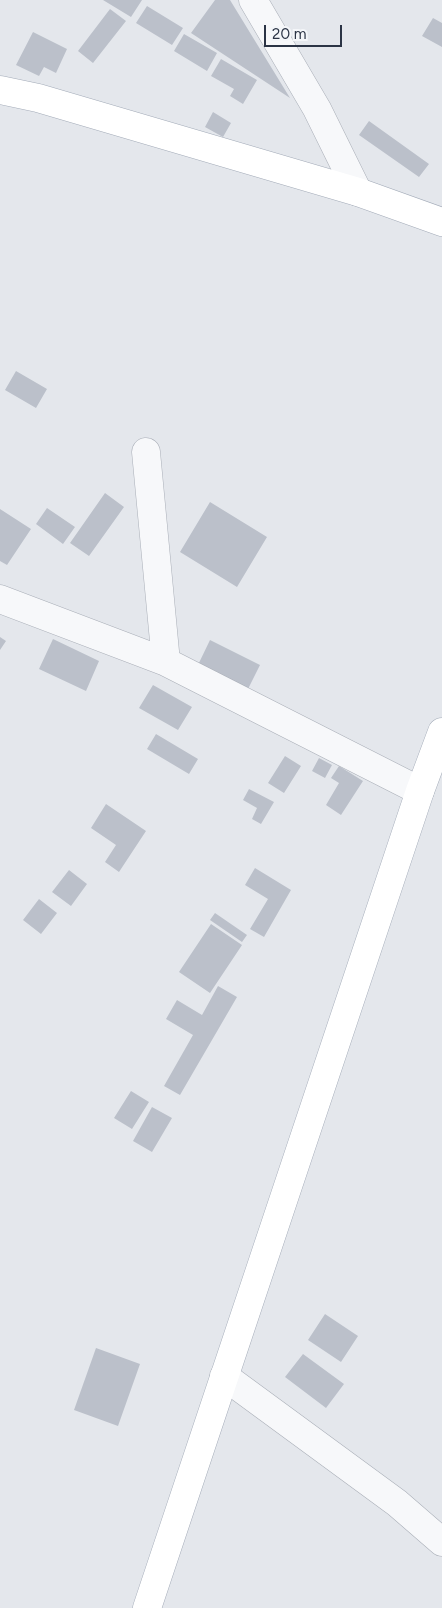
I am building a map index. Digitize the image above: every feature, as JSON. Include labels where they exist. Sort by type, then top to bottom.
[{"type":"main road","points":[[0,90],[38,98],[358,192],[442,222]]},
{"type":"main road","points":[[147,1608],[420,791],[442,732]]},
{"type":"street","points":[[253,0],[316,109],[358,192]]},
{"type":"street","points":[[146,452],[166,662]]},
{"type":"street","points":[[0,599],[166,662],[420,791]]},
{"type":"street","points":[[224,1376],[397,1503],[442,1542]]},
{"type":"building","points":[[103,0],[142,0],[131,17]]},
{"type":"building","points":[[215,0],[230,0],[290,98],[191,33]]},
{"type":"building","points":[[147,6],[183,28],[172,45],[136,23]]},
{"type":"building","points":[[110,9],[126,21],[93,63],[78,51]]},
{"type":"building","points":[[433,18],[442,23],[442,47],[422,36]]},
{"type":"building","points":[[33,32],[67,49],[56,73],[44,67],[39,76],[16,65]]},
{"type":"building","points":[[184,34],[217,53],[207,71],[174,51]]},
{"type":"building","points":[[221,59],[257,80],[243,104],[230,96],[234,89],[211,76]]},
{"type":"building","points":[[213,112],[231,123],[223,137],[205,127]]},
{"type":"building","points":[[369,121],[429,164],[419,177],[359,135]]},
{"type":"building","points":[[16,371],[47,389],[36,408],[5,390]]},
{"type":"building","points":[[105,493],[124,507],[89,556],[70,543]]},
{"type":"building","points":[[210,502],[267,537],[237,587],[180,552]]},
{"type":"building","points":[[47,508],[75,527],[63,544],[36,524]]},
{"type":"building","points":[[0,509],[31,529],[7,565],[0,561]]},
{"type":"building","points":[[0,637],[6,641],[0,650]]},
{"type":"building","points":[[53,639],[99,661],[86,691],[39,669]]},
{"type":"building","points":[[210,640],[260,665],[247,691],[197,667]]},
{"type":"building","points":[[153,685],[192,707],[178,730],[139,708]]},
{"type":"building","points":[[156,734],[198,759],[189,774],[147,749]]},
{"type":"building","points":[[285,756],[301,766],[284,793],[268,783]]},
{"type":"building","points":[[319,758],[332,765],[325,778],[312,771]]},
{"type":"building","points":[[339,766],[363,781],[341,815],[326,805],[339,783],[331,778]]},
{"type":"building","points":[[249,789],[274,802],[261,824],[252,819],[257,808],[243,800]]},
{"type":"building","points":[[106,804],[146,831],[119,872],[105,862],[116,845],[91,828]]},
{"type":"building","points":[[255,868],[291,890],[264,937],[250,929],[268,899],[245,885]]},
{"type":"building","points":[[69,870],[87,884],[71,906],[52,892]]},
{"type":"building","points":[[39,899],[57,913],[41,934],[23,920]]},
{"type":"building","points":[[215,913],[247,935],[242,942],[210,920]]},
{"type":"building","points":[[211,924],[242,945],[210,993],[179,972]]},
{"type":"building","points":[[218,986],[237,997],[180,1095],[164,1086],[193,1035],[166,1019],[177,1000],[202,1015]]},
{"type":"building","points":[[131,1091],[149,1102],[132,1129],[114,1118]]},
{"type":"building","points":[[152,1107],[172,1118],[152,1152],[133,1141]]},
{"type":"building","points":[[325,1314],[358,1336],[341,1362],[308,1340]]},
{"type":"building","points":[[96,1348],[140,1364],[118,1426],[74,1410]]},
{"type":"building","points":[[303,1354],[344,1384],[326,1408],[285,1377]]}]
